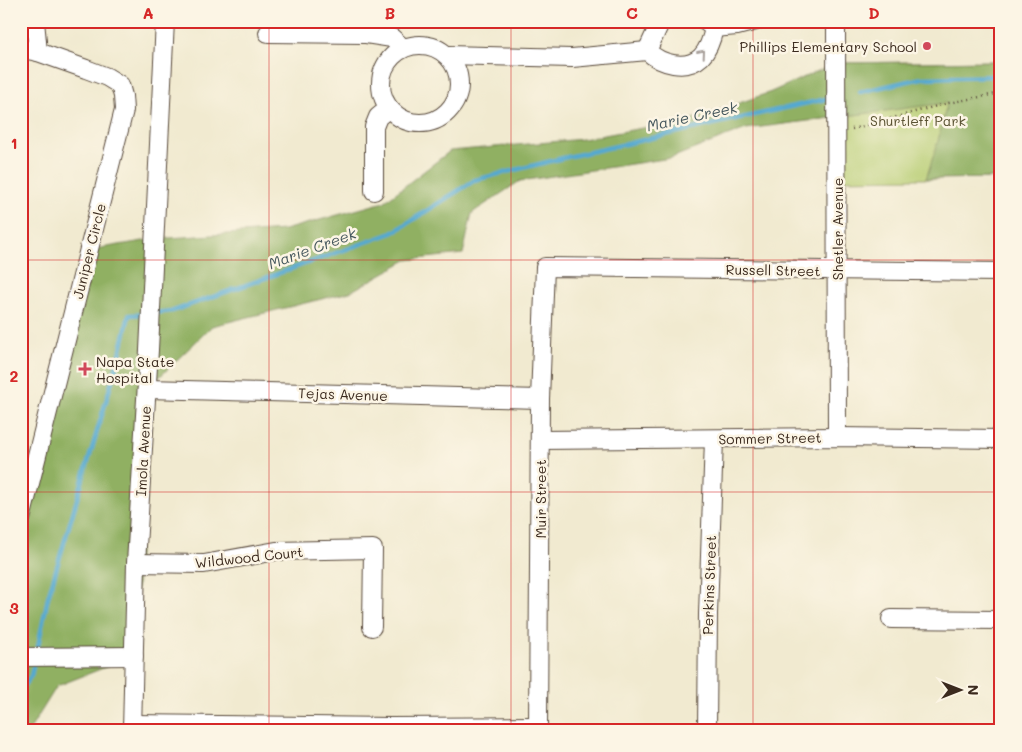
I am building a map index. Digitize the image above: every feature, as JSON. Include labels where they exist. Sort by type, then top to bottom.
[{"type":"street","points":[[29,50],[35,21]]},
{"type":"street","name":"Imola Avenue","points":[[132,727],[136,563],[147,389],[165,21]]},
{"type":"street","points":[[647,51],[661,21]]},
{"type":"street","points":[[647,51],[654,58],[672,64],[689,65],[702,56],[710,43],[710,25],[737,26],[756,21]]},
{"type":"street","name":"Shetler Avenue","points":[[836,21],[837,437]]},
{"type":"street","points":[[268,33],[366,34],[392,38],[403,48]]},
{"type":"street","points":[[424,44],[436,48],[447,55],[455,66],[460,78],[455,104],[447,114],[436,121],[423,124],[410,123],[398,117],[382,97],[380,84],[383,71],[389,59],[403,48],[424,44]]},
{"type":"street","name":"Juniper Circle","points":[[21,519],[124,110],[120,85],[107,77],[29,50]]},
{"type":"street","points":[[447,55],[572,58],[647,51]]},
{"type":"street","points":[[374,190],[374,127],[378,117],[389,108]]},
{"type":"street","name":"Russell Street","points":[[544,267],[1001,272]]},
{"type":"street","name":"Muir Street","points":[[538,728],[540,399],[544,267]]},
{"type":"street","name":"Tejas Avenue","points":[[147,389],[540,399]]},
{"type":"street","name":"Sommer Street","points":[[540,440],[714,440],[837,437],[1001,439]]},
{"type":"street","name":"Perkins Street","points":[[707,731],[708,614],[714,440]]},
{"type":"street","name":"Wildwood Court","points":[[136,563],[204,564],[276,551],[373,549],[372,627]]},
{"type":"street","points":[[891,619],[1001,620]]},
{"type":"street","points":[[21,657],[134,656]]},
{"type":"street","points":[[132,727],[381,726],[538,728]]},
{"type":"path","points":[[836,133],[948,103],[1001,93]]},
{"type":"green space","name":"Shurtleff Park","points":[[1001,61],[1001,178],[837,180],[836,63]]},
{"type":"green space","points":[[1001,61],[1001,178],[926,179],[947,103],[746,129],[671,158],[520,181],[472,213],[463,254],[407,260],[350,292],[212,326],[147,389],[134,656],[57,686],[29,731],[21,731],[21,519],[89,250],[155,239],[284,230],[384,202],[450,151],[583,139],[696,118],[771,92],[836,63]]},
{"type":"waterway","name":"Marie Creek","points":[[860,92],[922,78],[1001,76]]},
{"type":"waterway","name":"Marie Creek","points":[[154,313],[173,311],[392,233],[475,180],[563,158],[826,99]]},
{"type":"waterway","name":"Marie Creek","points":[[38,646],[48,597],[120,354],[129,315],[147,314]]},
{"type":"waterway","name":"Marie Creek","points":[[21,689],[31,676],[33,667]]},
{"type":"place","name":"Phillips Elementary School","points":[[927,46]]},
{"type":"place","name":"Napa State Hospital","points":[[85,369]]}]
